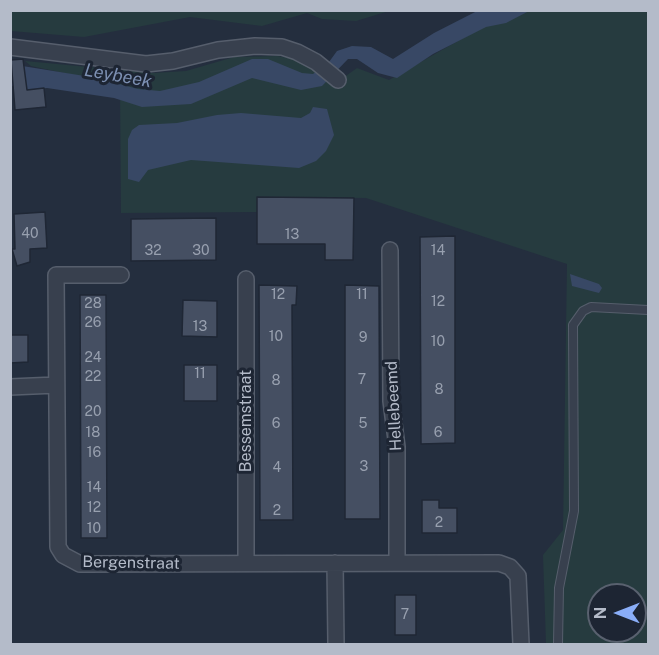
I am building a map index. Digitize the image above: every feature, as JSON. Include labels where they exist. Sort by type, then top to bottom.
[{"type":"street","points":[[10,47],[146,64],[173,62],[218,50],[255,46],[282,47],[316,62],[338,81]]},
{"type":"street","name":"Hellebeemd","points":[[390,250],[392,401],[397,447],[397,563]]},
{"type":"street","name":"Bergenstraat","points":[[121,275],[56,276],[58,547],[63,555],[80,564],[499,562],[510,567],[518,576],[520,645]]},
{"type":"street","name":"Bessemstraat","points":[[246,279],[246,563]]},
{"type":"street","points":[[10,387],[56,385]]},
{"type":"street","points":[[335,563],[336,645]]},
{"type":"lane","points":[[558,645],[560,588],[574,511],[573,325],[583,311],[591,307],[648,310]]},
{"type":"green space","points":[[10,11],[389,11],[356,21],[322,19],[307,13],[262,26],[190,17],[84,37],[11,31]]},
{"type":"green space","points":[[511,11],[648,11],[648,644],[546,644],[543,555],[563,530],[567,264],[366,198],[258,197],[257,212],[121,213],[120,85],[31,66],[25,61],[153,73],[186,71],[234,57],[277,56],[305,61],[333,85],[357,68],[389,80]]},
{"type":"water","points":[[479,10],[529,11],[506,23],[486,27],[433,54],[397,78],[378,73],[357,59],[348,59],[322,86],[301,90],[252,78],[191,104],[142,107],[114,98],[47,88],[27,90],[26,85],[11,86],[10,64],[97,78],[138,89],[160,91],[199,82],[252,59],[268,59],[302,73],[313,74],[329,62],[337,51],[352,46],[371,47],[393,59],[434,33]]},
{"type":"water","points":[[313,107],[327,109],[334,135],[326,151],[316,161],[299,168],[191,160],[148,170],[139,182],[128,179],[128,139],[132,130],[139,125],[177,123],[241,113],[301,118],[310,113]]},
{"type":"water","points":[[570,274],[599,284],[602,288],[599,293],[572,286]]},
{"type":"building","points":[[23,59],[27,90],[44,88],[46,107],[15,110],[11,60]]},
{"type":"building","points":[[257,197],[354,198],[353,260],[325,260],[325,244],[257,244]]},
{"type":"building","points":[[45,212],[47,248],[30,249],[30,262],[17,266],[12,249],[15,249],[14,214]]},
{"type":"building","points":[[216,218],[216,260],[131,261],[131,219]]},
{"type":"building","points":[[455,236],[455,443],[421,444],[420,237]]},
{"type":"building","points":[[259,285],[297,286],[296,305],[292,305],[293,520],[260,520]]},
{"type":"building","points":[[345,285],[379,286],[380,519],[345,519]]},
{"type":"building","points":[[80,295],[106,295],[107,538],[81,538]]},
{"type":"building","points":[[183,300],[217,301],[217,337],[182,336]]},
{"type":"building","points":[[10,335],[28,335],[28,362],[10,363]]},
{"type":"building","points":[[184,365],[217,365],[217,401],[184,401]]},
{"type":"building","points":[[422,500],[439,500],[439,508],[457,508],[457,533],[422,533]]},
{"type":"building","points":[[395,595],[416,595],[416,635],[395,635]]},
{"type":"water label","name":"Leybeek","points":[[118,76]]}]
